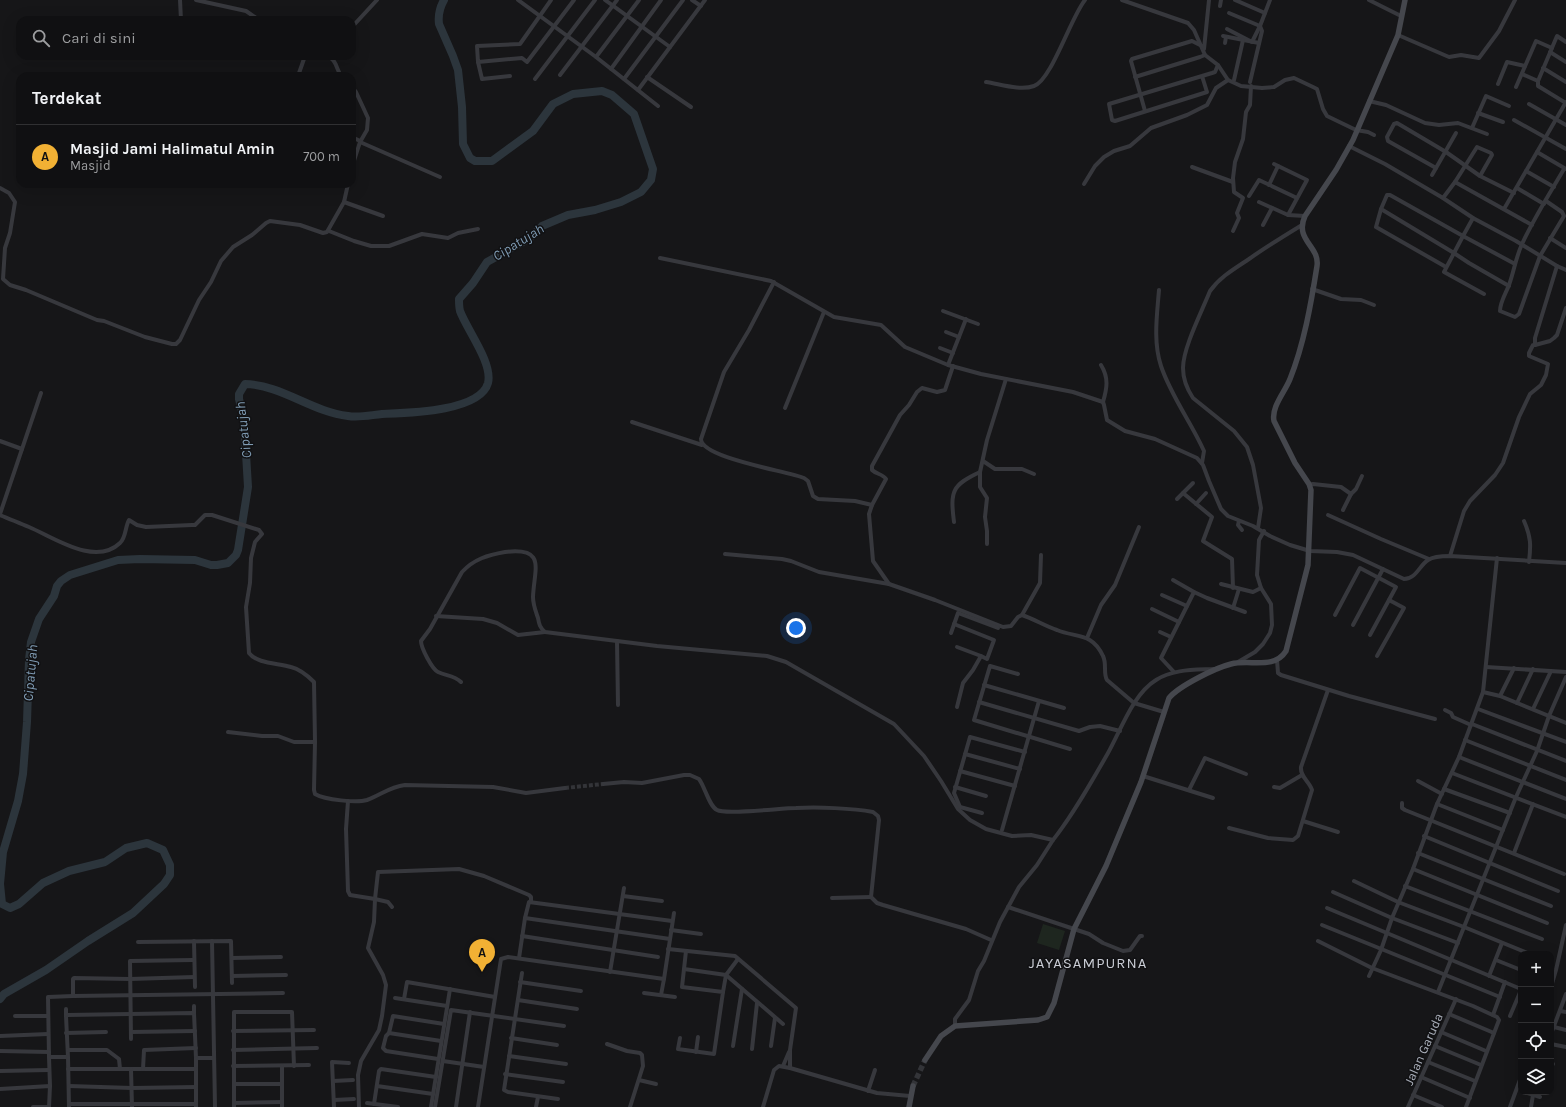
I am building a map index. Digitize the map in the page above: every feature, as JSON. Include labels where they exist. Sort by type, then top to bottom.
[{"type":"street","points":[[180,0],[181,16]]},
{"type":"street","points":[[196,0],[246,11],[253,16]]},
{"type":"street","points":[[356,23],[378,0]]},
{"type":"street","points":[[518,0],[658,106]]},
{"type":"street","points":[[510,76],[482,79],[478,62],[477,46],[520,44],[550,2],[544,0]]},
{"type":"street","points":[[478,62],[522,58],[527,62],[574,0]]},
{"type":"street","points":[[535,79],[596,0]]},
{"type":"street","points":[[604,0],[670,47]]},
{"type":"street","points":[[560,75],[616,0]]},
{"type":"street","points":[[596,58],[639,0]]},
{"type":"street","points":[[611,69],[661,0]]},
{"type":"street","points":[[624,79],[683,0]]},
{"type":"street","points":[[692,0],[700,6]]},
{"type":"street","points":[[638,90],[705,0]]},
{"type":"street","points":[[986,82],[1021,87],[1031,87],[1041,83],[1085,0]]},
{"type":"street","points":[[1122,0],[1188,23],[1194,30],[1205,53],[1218,65],[1228,80],[1241,86],[1250,84],[1262,88],[1274,87],[1289,78],[1294,78],[1317,89],[1323,109],[1327,116],[1356,130],[1368,132],[1374,135]]},
{"type":"street","points":[[1136,77],[1200,57],[1205,53],[1209,0]]},
{"type":"street","points":[[1220,6],[1221,0]]},
{"type":"street","points":[[1235,0],[1265,13]]},
{"type":"street","points":[[1252,42],[1270,0]]},
{"type":"street","points":[[1369,0],[1401,16]]},
{"type":"street","points":[[925,1060],[941,1036],[955,1026],[1030,1021],[1047,1017],[1054,1003],[1074,929],[1106,866],[1143,776],[1169,698],[1177,690],[1217,669],[1237,663],[1268,663],[1277,660],[1283,655],[1288,646],[1308,565],[1310,551],[1310,486],[1291,456],[1273,416],[1274,410],[1290,380],[1296,363],[1306,325],[1317,258],[1315,252],[1305,240],[1302,225],[1305,216],[1336,170],[1350,146],[1398,35],[1405,0]]},
{"type":"street","points":[[1398,35],[1450,57],[1461,55],[1479,58],[1499,31],[1515,0]]},
{"type":"street","points":[[1229,13],[1260,26],[1262,31],[1250,84],[1250,105],[1246,112],[1243,139],[1235,162],[1233,182],[1234,192],[1243,198],[1237,214],[1239,218],[1232,231]]},
{"type":"street","points":[[1226,29],[1252,42]]},
{"type":"street","points":[[1504,209],[1566,102],[1538,86],[1538,81],[1556,36],[1565,40]]},
{"type":"street","points":[[1225,43],[1225,37],[1259,43]]},
{"type":"street","points":[[1234,80],[1243,40]]},
{"type":"street","points":[[1145,111],[1131,60],[1192,41],[1202,46]]},
{"type":"street","points":[[1516,87],[1536,41],[1551,50],[1566,62]]},
{"type":"street","points":[[299,72],[304,60]]},
{"type":"street","points":[[335,61],[339,72]]},
{"type":"street","points":[[1498,84],[1507,62],[1525,66]]},
{"type":"street","points":[[1202,76],[1207,92],[1114,121],[1112,120],[1109,104],[1215,72],[1218,65]]},
{"type":"street","points":[[1543,68],[1566,82]]},
{"type":"street","points":[[1522,74],[1538,81]]},
{"type":"street","points":[[647,77],[691,107]]},
{"type":"street","points":[[1084,184],[1095,166],[1104,157],[1114,151],[1130,146],[1150,128],[1187,115],[1207,105],[1216,88],[1228,80]]},
{"type":"street","points":[[356,92],[368,118],[367,130],[360,141],[356,154]]},
{"type":"street","points":[[1472,128],[1486,96],[1509,106]]},
{"type":"street","points":[[1369,101],[1386,106],[1425,123],[1440,125],[1458,123],[1487,134]]},
{"type":"street","points":[[1529,104],[1566,125]]},
{"type":"street","points":[[1478,113],[1503,122]]},
{"type":"street","points":[[1514,120],[1566,149]]},
{"type":"street","points":[[1436,168],[1388,141],[1387,137],[1394,124],[1397,123],[1446,152],[1480,176],[1545,202],[1563,213],[1564,216],[1540,256],[1519,314],[1515,317],[1503,312],[1500,309],[1509,286],[1515,264],[1522,244],[1532,225],[1545,202],[1554,186],[1565,169],[1537,152]]},
{"type":"street","points":[[1432,176],[1456,133]]},
{"type":"street","points":[[356,139],[440,177]]},
{"type":"street","points":[[1350,146],[1385,164],[1443,198],[1473,218],[1522,244],[1556,266],[1566,270]]},
{"type":"street","points":[[1443,198],[1455,182],[1476,147],[1491,154],[1491,157],[1480,176]]},
{"type":"street","points":[[1269,185],[1276,165],[1307,180],[1288,215]]},
{"type":"street","points":[[1192,167],[1233,182]]},
{"type":"street","points":[[1526,171],[1554,186]]},
{"type":"street","points":[[1249,196],[1259,180],[1297,198]]},
{"type":"street","points":[[1455,182],[1532,225]]},
{"type":"street","points":[[0,188],[9,192],[15,202],[10,233],[5,248],[3,279],[10,285],[26,290],[97,320],[104,321],[145,337],[172,344],[176,344],[180,340],[199,300],[211,282],[221,261],[233,247],[266,223],[278,222],[300,225],[323,233],[329,231],[354,242],[372,246],[389,246],[422,234],[448,238],[458,233],[478,229]]},
{"type":"street","points":[[329,231],[344,202],[347,188]]},
{"type":"street","points":[[1446,267],[1376,227],[1385,197],[1390,194],[1515,264]]},
{"type":"street","points":[[344,202],[383,216]]},
{"type":"street","points":[[1258,202],[1288,215],[1305,216]]},
{"type":"street","points":[[1263,225],[1272,208]]},
{"type":"street","points":[[1381,209],[1509,286]]},
{"type":"street","points":[[1473,218],[1444,270],[1445,272],[1484,294]]},
{"type":"street","points":[[1258,528],[1261,508],[1253,465],[1247,447],[1234,431],[1193,398],[1184,376],[1184,363],[1188,347],[1201,312],[1210,291],[1216,283],[1268,245],[1302,225]]},
{"type":"street","points":[[1550,238],[1566,248]]},
{"type":"street","points":[[660,258],[774,282],[824,312],[842,319],[881,324],[905,347],[951,365],[971,372],[1073,392],[1103,402]]},
{"type":"street","points":[[1535,345],[1535,338],[1556,266]]},
{"type":"street","points":[[702,445],[701,439],[724,372],[749,330],[774,282]]},
{"type":"street","points":[[1312,289],[1342,299],[1361,300],[1374,305]]},
{"type":"street","points":[[1160,290],[1156,336],[1159,358],[1168,383],[1204,450],[1202,463]]},
{"type":"street","points":[[1450,556],[1464,511],[1470,501],[1503,464],[1519,417],[1529,396],[1539,388],[1546,375],[1547,364],[1529,356],[1529,353],[1533,345],[1554,338],[1565,317],[1566,308]]},
{"type":"street","points":[[943,311],[978,324]]},
{"type":"street","points":[[785,408],[824,312]]},
{"type":"street","points":[[889,584],[873,561],[869,514],[872,505],[886,479],[884,476],[873,471],[872,466],[900,415],[920,389],[937,392],[945,390],[953,353],[966,319]]},
{"type":"street","points":[[946,332],[959,337]]},
{"type":"street","points":[[940,348],[953,353]]},
{"type":"street","points":[[1101,365],[1105,372],[1107,383],[1103,402],[1106,419],[1119,428],[1131,433],[1152,438],[1197,458],[1202,463],[1221,509],[1226,514],[1258,528],[1277,539],[1310,551],[1337,552],[1354,555],[1400,577],[1408,579],[1413,576],[1429,559]]},
{"type":"street","points":[[987,544],[985,517],[987,498],[980,487],[980,472],[987,440],[1006,379]]},
{"type":"street","points":[[41,392],[0,514],[70,547],[84,550],[103,551],[111,549],[121,542],[129,520],[140,526],[152,527],[194,525],[207,514],[222,517],[256,529],[262,534],[256,539],[252,550],[250,583],[246,607],[249,653],[255,658],[291,667],[305,674],[314,682],[314,793],[322,797],[358,801],[368,800],[388,789],[405,785],[493,787],[526,793],[565,788]]},
{"type":"street","points":[[632,422],[702,445],[716,452],[754,466],[804,478],[810,485],[813,496],[818,499],[855,501],[872,505]]},
{"type":"street","points":[[0,441],[22,449]]},
{"type":"street","points":[[983,461],[995,469],[1022,469],[1034,474]]},
{"type":"street","points":[[954,522],[952,502],[954,491],[963,480],[980,472]]},
{"type":"street","points":[[1343,510],[1362,476]]},
{"type":"street","points":[[1177,499],[1193,482]]},
{"type":"street","points":[[1310,486],[1313,484],[1342,487],[1351,494]]},
{"type":"street","points":[[1183,493],[1212,517],[1203,541],[1232,559],[1233,588]]},
{"type":"street","points":[[1196,504],[1206,493]]},
{"type":"street","points":[[1328,515],[1429,559],[1450,556],[1497,558],[1529,562],[1566,563]]},
{"type":"street","points":[[1238,520],[1238,525],[1242,530]]},
{"type":"street","points":[[1524,521],[1529,533],[1531,546],[1529,562]]},
{"type":"street","points":[[1087,638],[1101,605],[1117,579],[1139,527]]},
{"type":"street","points":[[1237,663],[1255,652],[1263,644],[1270,633],[1272,625],[1272,609],[1258,581],[1257,569],[1260,540],[1264,531]]},
{"type":"street","points":[[461,682],[457,678],[436,671],[421,644],[421,641],[430,629],[462,572],[467,566],[482,557],[491,554],[524,551],[531,554],[535,561],[533,601],[541,628],[545,632]]},
{"type":"street","points":[[725,554],[782,559],[819,572],[889,584],[1004,627],[1011,626],[1018,617],[1022,615],[1040,583],[1041,555]]},
{"type":"street","points":[[1369,976],[1381,950],[1386,933],[1413,869],[1437,804],[1459,757],[1478,709],[1483,692],[1497,558]]},
{"type":"street","points":[[1336,615],[1360,568],[1396,587],[1370,635]]},
{"type":"street","points":[[1353,625],[1382,569]]},
{"type":"street","points":[[1173,580],[1207,598],[1245,612]]},
{"type":"street","points":[[1221,584],[1253,592],[1261,588]]},
{"type":"street","points":[[1233,608],[1239,589]]},
{"type":"street","points":[[1174,672],[1161,658],[1194,592]]},
{"type":"street","points":[[1162,595],[1187,606]]},
{"type":"street","points":[[1377,656],[1404,608],[1389,600]]},
{"type":"street","points":[[1152,609],[1179,622]]},
{"type":"street","points":[[951,633],[958,613],[998,628]]},
{"type":"street","points":[[1022,615],[1058,631],[1087,638],[1103,655],[1105,663],[1105,678],[1107,680],[1134,703],[1164,712]]},
{"type":"street","points":[[436,616],[483,619],[497,623],[518,635],[545,632],[766,656],[786,662],[894,724],[924,756],[958,809],[970,820],[986,829],[1012,836],[1031,835],[1053,840]]},
{"type":"street","points":[[954,624],[994,640],[987,659]]},
{"type":"street","points":[[1160,632],[1171,637]]},
{"type":"street","points":[[617,641],[618,706]]},
{"type":"street","points":[[957,647],[987,659],[990,666],[974,720],[1070,749]]},
{"type":"street","points":[[957,707],[963,683],[981,656]]},
{"type":"street","points":[[1277,660],[1277,670],[1279,674],[1328,690],[1435,719]]},
{"type":"street","points":[[990,666],[1018,674]]},
{"type":"street","points":[[1486,667],[1566,672]]},
{"type":"street","points":[[1500,696],[1514,668]]},
{"type":"street","points":[[955,1026],[955,1019],[969,1000],[978,972],[992,940],[1019,887],[1037,865],[1102,764],[1134,703],[1151,683],[1165,675],[1186,670],[1217,669]]},
{"type":"street","points":[[1517,703],[1532,669]]},
{"type":"street","points":[[1533,709],[1551,671]]},
{"type":"street","points":[[1438,992],[1496,846],[1516,797],[1531,766],[1549,716],[1566,677]]},
{"type":"street","points":[[984,685],[1064,708]]},
{"type":"street","points":[[1230,828],[1268,838],[1293,840],[1298,836],[1312,790],[1302,775],[1300,767],[1328,690]]},
{"type":"street","points":[[1483,692],[1500,696],[1549,716],[1566,721]]},
{"type":"street","points":[[1002,830],[1040,701]]},
{"type":"street","points":[[980,702],[1079,731],[1095,726],[1106,726],[1119,732]]},
{"type":"street","points":[[1478,709],[1566,742]]},
{"type":"street","points":[[1444,710],[1451,713],[1453,717],[1472,725],[1566,761]]},
{"type":"street","points":[[228,732],[256,736],[278,736],[294,742],[315,742]]},
{"type":"street","points":[[982,813],[960,807],[954,793],[970,737],[1025,752]]},
{"type":"street","points":[[1465,740],[1566,780]]},
{"type":"street","points":[[965,754],[1020,769]]},
{"type":"street","points":[[1459,757],[1566,799]]},
{"type":"street","points":[[1189,790],[1204,758],[1246,774]]},
{"type":"street","points":[[960,771],[1015,786]]},
{"type":"street","points":[[1452,773],[1566,817]]},
{"type":"street","points":[[603,784],[624,782],[642,783],[690,775],[699,779],[712,806],[718,811],[730,812],[817,808],[873,812],[878,816],[879,820],[871,897],[876,903],[966,929],[992,940]]},
{"type":"street","points":[[1274,787],[1280,788],[1302,775]]},
{"type":"street","points":[[1143,776],[1213,798]]},
{"type":"street","points":[[1418,781],[1442,794]]},
{"type":"street","points":[[955,787],[986,796]]},
{"type":"street","points":[[1444,789],[1510,813]]},
{"type":"street","points":[[348,801],[346,829],[348,891],[350,895],[388,902],[392,907]]},
{"type":"street","points":[[1402,803],[1402,808],[1405,810],[1564,874]]},
{"type":"street","points":[[1437,804],[1503,830]]},
{"type":"street","points":[[1514,853],[1533,804]]},
{"type":"street","points":[[1303,821],[1338,832]]},
{"type":"street","points":[[1424,836],[1558,891]]},
{"type":"street","points":[[1418,853],[1484,878],[1551,906]]},
{"type":"street","points":[[359,1107],[358,1075],[361,1061],[379,1030],[386,985],[383,974],[368,948],[374,922],[378,872],[459,869],[484,876],[512,887],[529,895],[531,897],[531,902]]},
{"type":"street","points":[[1413,869],[1547,923]]},
{"type":"street","points":[[1354,881],[1398,902],[1522,951]]},
{"type":"street","points":[[1405,886],[1471,910],[1542,939]]},
{"type":"street","points":[[610,972],[624,888]]},
{"type":"street","points":[[1333,892],[1392,918],[1458,943]]},
{"type":"street","points":[[623,896],[662,901]]},
{"type":"street","points":[[832,898],[871,897]]},
{"type":"street","points":[[531,902],[672,921]]},
{"type":"street","points":[[519,958],[528,903],[531,902]]},
{"type":"street","points":[[1008,907],[1089,934],[1103,943],[1124,951],[1130,950],[1140,936],[1142,936]]},
{"type":"street","points":[[1327,908],[1518,988]]},
{"type":"street","points":[[661,995],[674,913]]},
{"type":"street","points":[[525,918],[670,939]]},
{"type":"street","points":[[1322,925],[1500,998]]},
{"type":"street","points":[[1554,977],[1565,935],[1566,925]]},
{"type":"street","points":[[671,930],[701,934]]},
{"type":"street","points":[[522,936],[658,957]]},
{"type":"street","points":[[194,941],[195,987]]},
{"type":"street","points":[[212,941],[215,1107]]},
{"type":"street","points":[[138,942],[231,941],[232,983]]},
{"type":"street","points":[[1318,942],[1372,968],[1456,999],[1497,1017],[1499,1020],[1466,1107]]},
{"type":"street","points":[[1489,976],[1502,943]]},
{"type":"street","points":[[668,949],[735,956],[796,1008],[790,1050],[790,1068]]},
{"type":"street","points":[[686,952],[682,987],[723,992]]},
{"type":"street","points":[[232,958],[281,957]]},
{"type":"street","points":[[478,1107],[501,959],[505,957],[519,958],[664,979]]},
{"type":"street","points":[[680,1038],[678,1049],[714,1054],[726,975],[738,959]]},
{"type":"street","points":[[131,1039],[131,960],[194,960]]},
{"type":"street","points":[[1496,960],[1518,969]]},
{"type":"street","points":[[684,969],[726,975],[783,1024]]},
{"type":"street","points":[[522,973],[511,1038],[504,1088],[505,1092],[558,1099]]},
{"type":"street","points":[[232,976],[286,975]]},
{"type":"street","points":[[73,996],[74,978],[130,979],[194,977]]},
{"type":"street","points":[[404,999],[407,982],[495,997]]},
{"type":"street","points":[[520,982],[581,991]]},
{"type":"street","points":[[1493,1015],[1505,982]]},
{"type":"street","points":[[435,1107],[441,1041],[447,1006],[452,989]]},
{"type":"street","points":[[733,1046],[742,989]]},
{"type":"street","points":[[33,1107],[49,1107],[49,997],[283,993]]},
{"type":"street","points":[[644,993],[675,997]]},
{"type":"street","points":[[1566,994],[1554,1027],[1566,1030]]},
{"type":"street","points":[[1510,1016],[1518,997]]},
{"type":"street","points":[[396,998],[447,1006]]},
{"type":"street","name":"Jalan Garuda","points":[[1408,1107],[1456,999]]},
{"type":"street","points":[[518,1000],[578,1009]]},
{"type":"street","points":[[752,1049],[757,1003]]},
{"type":"street","points":[[66,1009],[69,1105],[196,1105],[194,1006]]},
{"type":"street","points":[[431,1107],[451,1010],[564,1026]]},
{"type":"street","points":[[1560,1010],[1566,1012]]},
{"type":"street","points":[[282,1066],[282,1105],[234,1105],[232,1013],[291,1012],[293,1014],[294,1030],[294,1066]]},
{"type":"street","points":[[456,1107],[470,1012]]},
{"type":"street","points":[[66,1015],[194,1013]]},
{"type":"street","points":[[1449,1014],[1494,1033]]},
{"type":"street","points":[[15,1016],[48,1016]]},
{"type":"street","points":[[444,1024],[394,1016],[390,1032],[386,1036],[384,1050],[484,1067]]},
{"type":"street","points":[[771,1046],[775,1018]]},
{"type":"street","points":[[233,1031],[314,1030]]},
{"type":"street","points":[[131,1032],[195,1031]]},
{"type":"street","points":[[66,1033],[106,1032]]},
{"type":"street","points":[[390,1032],[441,1041]]},
{"type":"street","points":[[1441,1032],[1486,1051]]},
{"type":"street","points":[[0,1036],[48,1034]]},
{"type":"street","points":[[696,1052],[698,1037]]},
{"type":"street","points":[[511,1038],[557,1045]]},
{"type":"street","points":[[607,1044],[627,1051],[640,1053],[642,1055],[643,1066],[630,1107]]},
{"type":"street","points":[[1554,1045],[1566,1047]]},
{"type":"street","points":[[1435,1046],[1481,1065]]},
{"type":"street","points":[[143,1069],[144,1050],[196,1048]]},
{"type":"street","points":[[233,1050],[317,1048]]},
{"type":"street","points":[[68,1050],[108,1051],[119,1059],[120,1069]]},
{"type":"street","points":[[783,1066],[790,1050]]},
{"type":"street","points":[[0,1051],[49,1054],[68,1057]]},
{"type":"street","points":[[509,1056],[566,1064]]},
{"type":"street","points":[[196,1058],[214,1058]]},
{"type":"street","points":[[334,1107],[332,1062],[349,1063]]},
{"type":"street","points":[[1428,1062],[1476,1081]]},
{"type":"street","points":[[234,1066],[309,1066]]},
{"type":"street","points":[[763,1107],[774,1070],[779,1066],[868,1091],[888,1095],[910,1096]]},
{"type":"street","points":[[374,1104],[379,1071],[383,1068],[436,1077]]},
{"type":"street","points":[[68,1069],[196,1069]]},
{"type":"street","points":[[131,1069],[132,1106]]},
{"type":"street","points":[[0,1071],[49,1070]]},
{"type":"street","points":[[868,1091],[874,1070]]},
{"type":"street","points":[[506,1074],[563,1082]]},
{"type":"street","points":[[1421,1077],[1470,1098]]},
{"type":"street","points":[[333,1081],[353,1080]]},
{"type":"street","points":[[639,1080],[656,1084]]},
{"type":"street","points":[[234,1084],[282,1084]]},
{"type":"street","points":[[0,1089],[50,1086]]},
{"type":"street","points":[[69,1086],[132,1088],[196,1087]]},
{"type":"street","points":[[377,1086],[433,1094]]},
{"type":"street","points":[[909,1107],[912,1086]]},
{"type":"street","points":[[1510,1107],[1518,1092]]},
{"type":"street","points":[[1413,1095],[1442,1107]]},
{"type":"street","points":[[1531,1107],[1533,1095],[1540,1097]]},
{"type":"street","points":[[536,1107],[538,1097]]},
{"type":"street","points":[[334,1100],[354,1099]]},
{"type":"street","points":[[367,1103],[398,1107]]},
{"type":"shaded area","points":[[1043,924],[1065,931],[1059,950],[1037,943]]},
{"type":"waterway","name":"Cipatujah","points":[[0,999],[4,994],[46,970],[88,941],[133,913],[164,884],[170,875],[170,865],[163,850],[147,843],[126,848],[105,862],[69,871],[43,883],[19,904],[10,908],[2,904],[0,884],[3,852],[18,801],[23,774],[31,642],[39,619],[54,596],[57,586],[61,581],[70,575],[118,560],[195,560],[211,565],[217,565],[228,563],[236,555],[248,487],[244,420],[239,399],[239,394],[245,384],[259,385],[272,389],[335,414],[352,417],[441,409],[471,400],[482,393],[488,383],[489,375],[487,366],[463,319],[460,311],[459,299],[473,283],[487,262],[530,238],[542,226],[568,215],[595,210],[621,202],[641,192],[651,180],[653,169],[634,114],[612,95],[602,91],[573,94],[553,104],[533,131],[492,161],[475,161],[470,158],[463,144],[462,107],[458,70],[439,24],[441,6],[444,0]]},
{"type":"tunnel","points":[[565,788],[603,784]]},
{"type":"tunnel","points":[[913,1086],[925,1060]]},
{"type":"place","name":"Masjid Jami Halimatul Amin","points":[[482,972]]},
{"type":"district","name":"JAYASAMPURNA","points":[[1088,963]]}]
